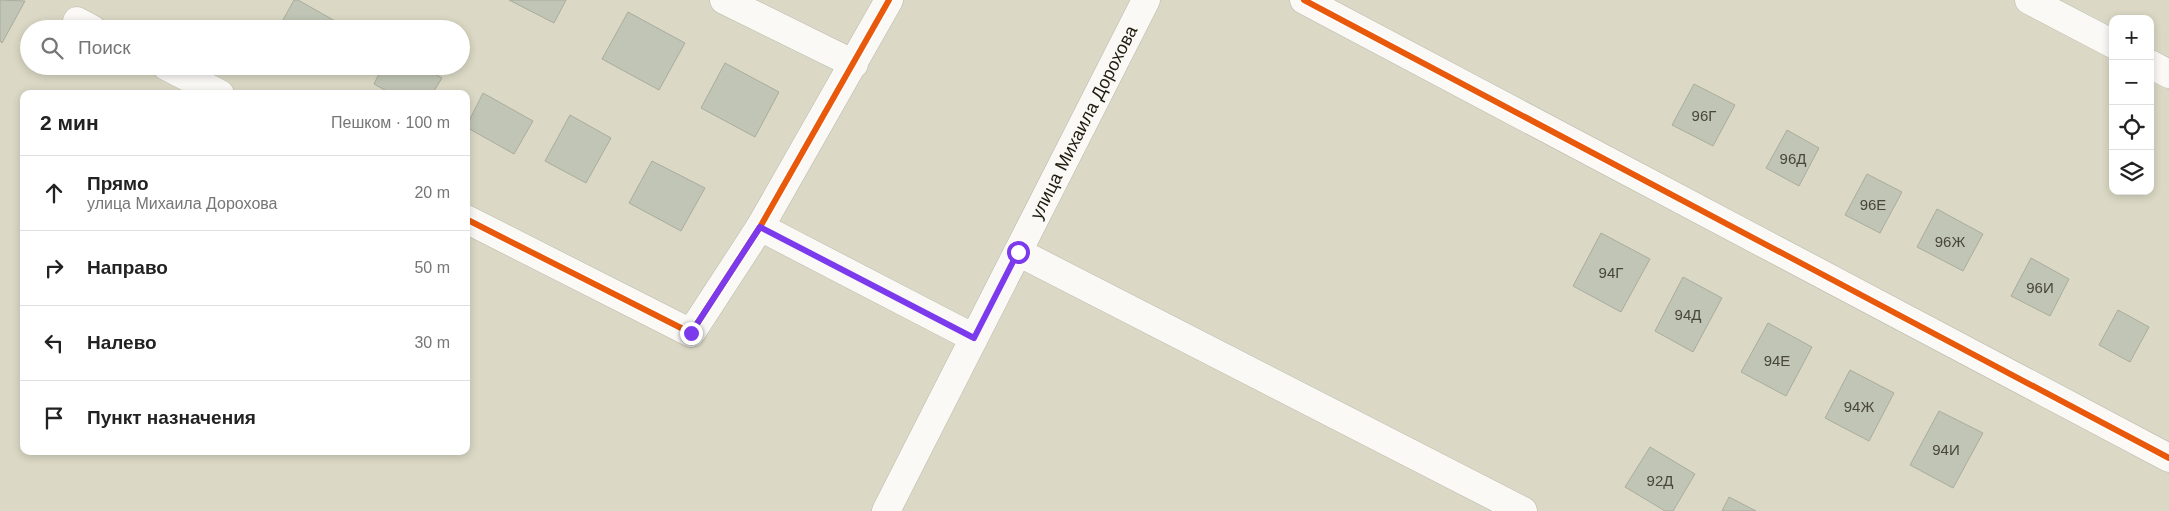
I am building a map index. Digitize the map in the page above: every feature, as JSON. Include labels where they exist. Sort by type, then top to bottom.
[{"type":"street","points":[[724,0],[854,64]]},
{"type":"street","points":[[470,221],[691,333],[760,227],[889,0]]},
{"type":"street","name":"улица Михаила Дорохова","points":[[886,511],[1146,0]]},
{"type":"street","points":[[1304,0],[2169,458]]},
{"type":"street","points":[[2029,0],[2109,42]]},
{"type":"street","points":[[2154,66],[2169,74]]},
{"type":"street","points":[[183,75],[212,90]]},
{"type":"street","points":[[760,227],[974,338]]},
{"type":"street","points":[[1018,252],[1523,511]]},
{"type":"building","points":[[0,0],[25,1],[2,43],[0,41]]},
{"type":"building","points":[[294,0],[298,0],[333,20],[283,20]]},
{"type":"building","points":[[509,0],[566,0],[554,23]]},
{"type":"building","points":[[628,12],[685,43],[659,90],[602,59]]},
{"type":"building","points":[[725,63],[779,92],[755,137],[701,108]]},
{"type":"building","points":[[378,75],[437,75],[442,78],[434,90],[385,90],[374,84]]},
{"type":"building","points":[[1694,84],[1735,105],[1713,146],[1672,125]]},
{"type":"building","points":[[483,93],[533,121],[514,154],[470,129],[470,119]]},
{"type":"building","points":[[570,115],[611,138],[586,183],[545,161]]},
{"type":"building","points":[[1787,130],[1819,148],[1799,186],[1766,168]]},
{"type":"building","points":[[652,161],[705,188],[681,231],[629,203]]},
{"type":"building","points":[[1867,174],[1902,192],[1880,233],[1845,215]]},
{"type":"building","points":[[1937,209],[1983,234],[1963,271],[1917,247]]},
{"type":"building","points":[[1601,233],[1650,259],[1621,312],[1573,286]]},
{"type":"building","points":[[2031,258],[2069,279],[2050,316],[2011,296]]},
{"type":"building","points":[[1683,277],[1722,298],[1693,352],[1655,331]]},
{"type":"building","points":[[2118,310],[2149,327],[2130,362],[2099,345]]},
{"type":"building","points":[[1768,323],[1812,347],[1786,396],[1741,372]]},
{"type":"building","points":[[1850,370],[1894,393],[1869,441],[1825,418]]},
{"type":"building","points":[[1939,411],[1983,433],[1953,488],[1910,465]]},
{"type":"building","points":[[1650,447],[1695,474],[1673,511],[1665,511],[1625,487]]},
{"type":"building","points":[[1729,497],[1756,511],[1722,511]]},
{"type":"cycle path","points":[[470,221],[691,333],[760,227],[889,0]]},
{"type":"cycle path","points":[[1304,0],[2169,458]]},
{"type":"route","points":[[691,333],[760,227],[974,338],[1018,252]]}]
